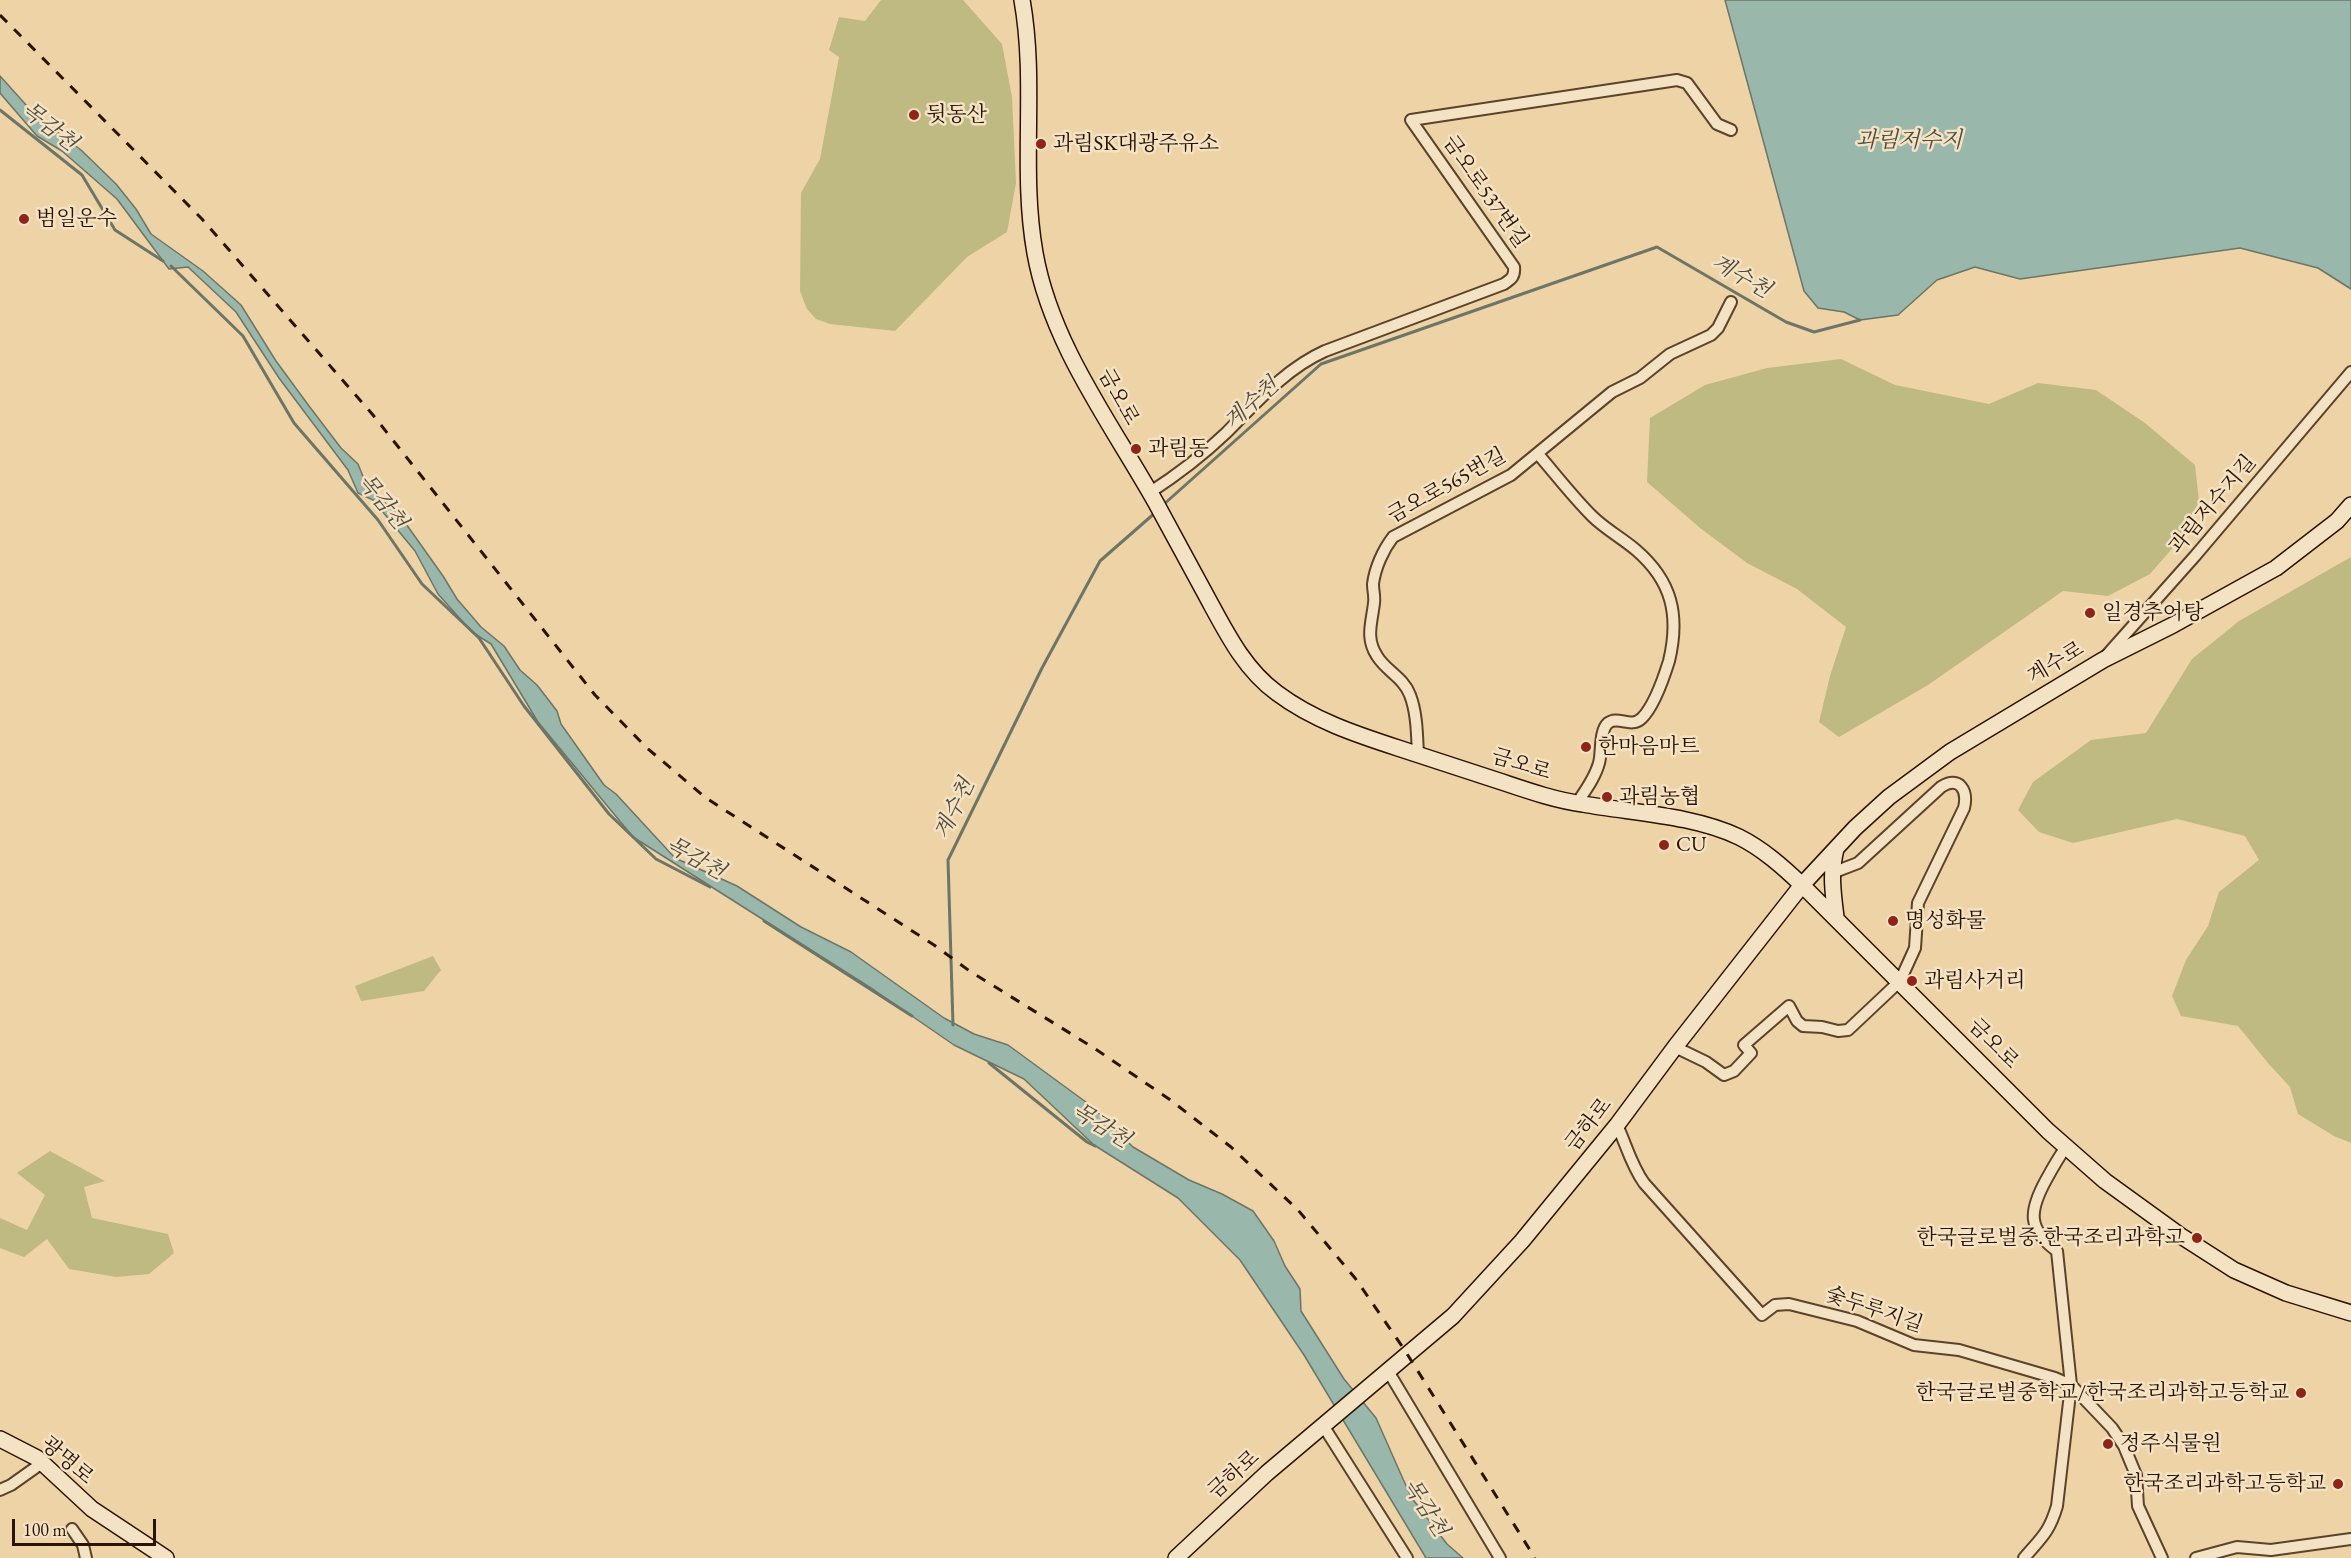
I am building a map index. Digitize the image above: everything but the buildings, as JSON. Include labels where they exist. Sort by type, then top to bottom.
[{"type":"main road","name":"금오로","points":[[1022,0],[1029,64],[1031,233],[1039,276],[1049,310],[1112,430],[1234,644],[1257,676],[1297,707],[1347,731],[1577,803],[1696,822],[1719,829],[1758,848],[1836,917],[2066,1147],[2136,1204],[2234,1270],[2286,1293],[2351,1313]]},
{"type":"main road","name":"계수로","points":[[1802,885],[1889,797],[1930,766],[2103,660],[2173,625],[2276,568],[2337,521],[2351,505]]},
{"type":"main road","points":[[1836,849],[1832,873],[1836,917]]},
{"type":"main road","name":"금하로","points":[[1176,1558],[1267,1473],[1453,1316],[1522,1241],[1617,1125],[1802,885]]},
{"type":"main road","name":"광명로","points":[[0,1439],[42,1463],[92,1509],[166,1558]]},
{"type":"street","name":"금오로537번길","points":[[1151,496],[1194,462],[1260,397],[1303,362],[1325,351],[1504,284],[1513,278],[1514,267],[1411,120],[1677,80],[1688,83],[1717,124],[1731,130]]},
{"type":"street","name":"금오로565번길","points":[[1418,755],[1416,723],[1410,696],[1401,681],[1378,658],[1369,640],[1374,603],[1374,581],[1379,562],[1393,537],[1463,499],[1495,485],[1538,454],[1612,392],[1640,378],[1670,354],[1712,335],[1731,302]]},
{"type":"street","name":"과림저수지길","points":[[2103,660],[2203,547],[2351,372]]},
{"type":"street","points":[[1538,454],[1593,517],[1635,549],[1660,574],[1667,586],[1673,614],[1673,638],[1665,675],[1639,721],[1631,724],[1614,720],[1608,723],[1604,729],[1597,768],[1577,803]]},
{"type":"street","points":[[1675,1047],[1706,1062],[1724,1075],[1734,1071],[1750,1053],[1743,1045],[1789,1006],[1797,1021],[1803,1026],[1838,1031],[1848,1030],[1900,981],[1915,948],[1918,903],[1964,808],[1966,799],[1963,788],[1948,782],[1858,863],[1832,873]]},
{"type":"street","name":"숯두루지길","points":[[1617,1125],[1629,1149],[1632,1164],[1644,1183],[1762,1315],[1775,1305],[1789,1304],[1857,1321],[1914,1345],[1968,1352],[2071,1385]]},
{"type":"street","points":[[2024,1558],[2045,1536],[2057,1506],[2071,1385],[2057,1251],[2038,1234],[2033,1209],[2036,1198],[2056,1160],[2066,1147]]},
{"type":"street","points":[[1388,1371],[1500,1558]]},
{"type":"street","points":[[2071,1385],[2112,1428],[2124,1446],[2136,1475],[2138,1506],[2162,1558]]},
{"type":"street","points":[[1324,1427],[1407,1558]]},
{"type":"street","points":[[0,1490],[42,1463]]},
{"type":"street","points":[[72,1529],[83,1545],[86,1558]]},
{"type":"street","points":[[2196,1558],[2237,1547],[2271,1550],[2351,1539]]},
{"type":"shaded area","points":[[881,0],[963,0],[1002,44],[1012,97],[1016,183],[1007,232],[967,257],[895,331],[830,324],[816,319],[807,309],[800,291],[801,193],[820,159],[839,57],[829,50],[839,17],[865,21]]},
{"type":"shaded area","points":[[1841,359],[1895,385],[1989,404],[2038,383],[2096,390],[2145,423],[2195,465],[2199,502],[2176,544],[2150,574],[2108,596],[2063,591],[1928,685],[1839,737],[1819,722],[1830,676],[1846,627],[1797,589],[1747,563],[1700,528],[1647,482],[1650,418],[1705,385],[1767,368]]},
{"type":"shaded area","points":[[2351,557],[2351,1143],[2334,1136],[2298,1114],[2290,1087],[2238,1026],[2181,1016],[2172,996],[2186,960],[2208,926],[2219,892],[2259,860],[2245,836],[2177,819],[2073,843],[2039,832],[2018,810],[2033,782],[2091,740],[2146,733],[2192,659],[2239,621]]},
{"type":"shaded area","points":[[433,956],[441,970],[424,991],[361,1001],[355,986]]},
{"type":"shaded area","points":[[50,1151],[105,1181],[84,1187],[92,1218],[168,1234],[174,1253],[149,1274],[116,1277],[69,1269],[47,1239],[24,1257],[0,1248],[0,1218],[27,1230],[45,1195],[17,1173]]},
{"type":"water","name":"과림저수지","points":[[1725,0],[2351,0],[2351,289],[2318,268],[2240,248],[2020,279],[1975,267],[1937,280],[1898,315],[1860,320],[1844,312],[1818,308],[1804,291]]},
{"type":"water","name":"목감천","points":[[0,76],[36,116],[81,150],[116,184],[136,209],[151,234],[203,271],[241,305],[276,361],[309,406],[341,448],[358,464],[368,489],[399,514],[457,599],[481,627],[504,646],[520,670],[537,685],[557,711],[561,724],[604,785],[616,794],[675,858],[737,886],[801,927],[851,952],[944,1018],[974,1034],[1008,1045],[1090,1105],[1133,1147],[1189,1180],[1253,1211],[1274,1241],[1285,1266],[1300,1289],[1301,1311],[1344,1379],[1376,1418],[1411,1497],[1447,1544],[1463,1558],[1426,1558],[1304,1355],[1240,1260],[1178,1198],[1094,1145],[1024,1079],[954,1045],[874,990],[633,837],[538,722],[491,644],[472,632],[438,594],[415,551],[373,500],[358,493],[348,470],[279,378],[236,312],[188,267],[169,269],[117,199],[62,151],[37,136],[0,93]]},
{"type":"waterway","name":"목감천","points":[[0,110],[82,175],[115,230],[163,261]]},
{"type":"waterway","name":"계수천","points":[[1163,505],[1321,364],[1657,247],[1786,322],[1814,332],[1860,320]]},
{"type":"waterway","name":"목감천","points":[[171,266],[243,336],[294,423],[378,520],[422,584],[479,638],[524,706],[609,814],[656,859],[710,887]]},
{"type":"waterway","name":"계수천","points":[[953,1025],[948,860],[1042,668],[1100,561],[1156,512]]},
{"type":"waterway","name":"목감천","points":[[764,921],[912,1016]]},
{"type":"waterway","name":"목감천","points":[[989,1063],[1095,1146]]},
{"type":"railway","points":[[0,15],[202,219],[373,415],[595,695],[647,748],[706,798],[934,945],[971,972],[1094,1048],[1169,1099],[1231,1147],[1298,1210],[1355,1278],[1404,1349],[1535,1558]]},
{"type":"place","name":"뒷동산","points":[[914,115]]},
{"type":"place","name":"과림SK대광주유소","points":[[1041,144]]},
{"type":"place","name":"범일운수","points":[[24,219]]},
{"type":"place","name":"과림동","points":[[1136,449]]},
{"type":"place","name":"일경추어탕","points":[[2090,613]]},
{"type":"place","name":"한마음마트","points":[[1586,747]]},
{"type":"place","name":"과림농협","points":[[1607,797]]},
{"type":"place","name":"CU","points":[[1664,845]]},
{"type":"place","name":"명성화물","points":[[1893,921]]},
{"type":"place","name":"과림사거리","points":[[1912,981]]},
{"type":"place","name":"한국글로벌중.한국조리과학고","points":[[2197,1238]]},
{"type":"place","name":"한국글로벌중학교/한국조리과학고등학교","points":[[2301,1393]]},
{"type":"place","name":"정주식물원","points":[[2108,1444]]},
{"type":"place","name":"한국조리과학고등학교","points":[[2338,1484]]}]
